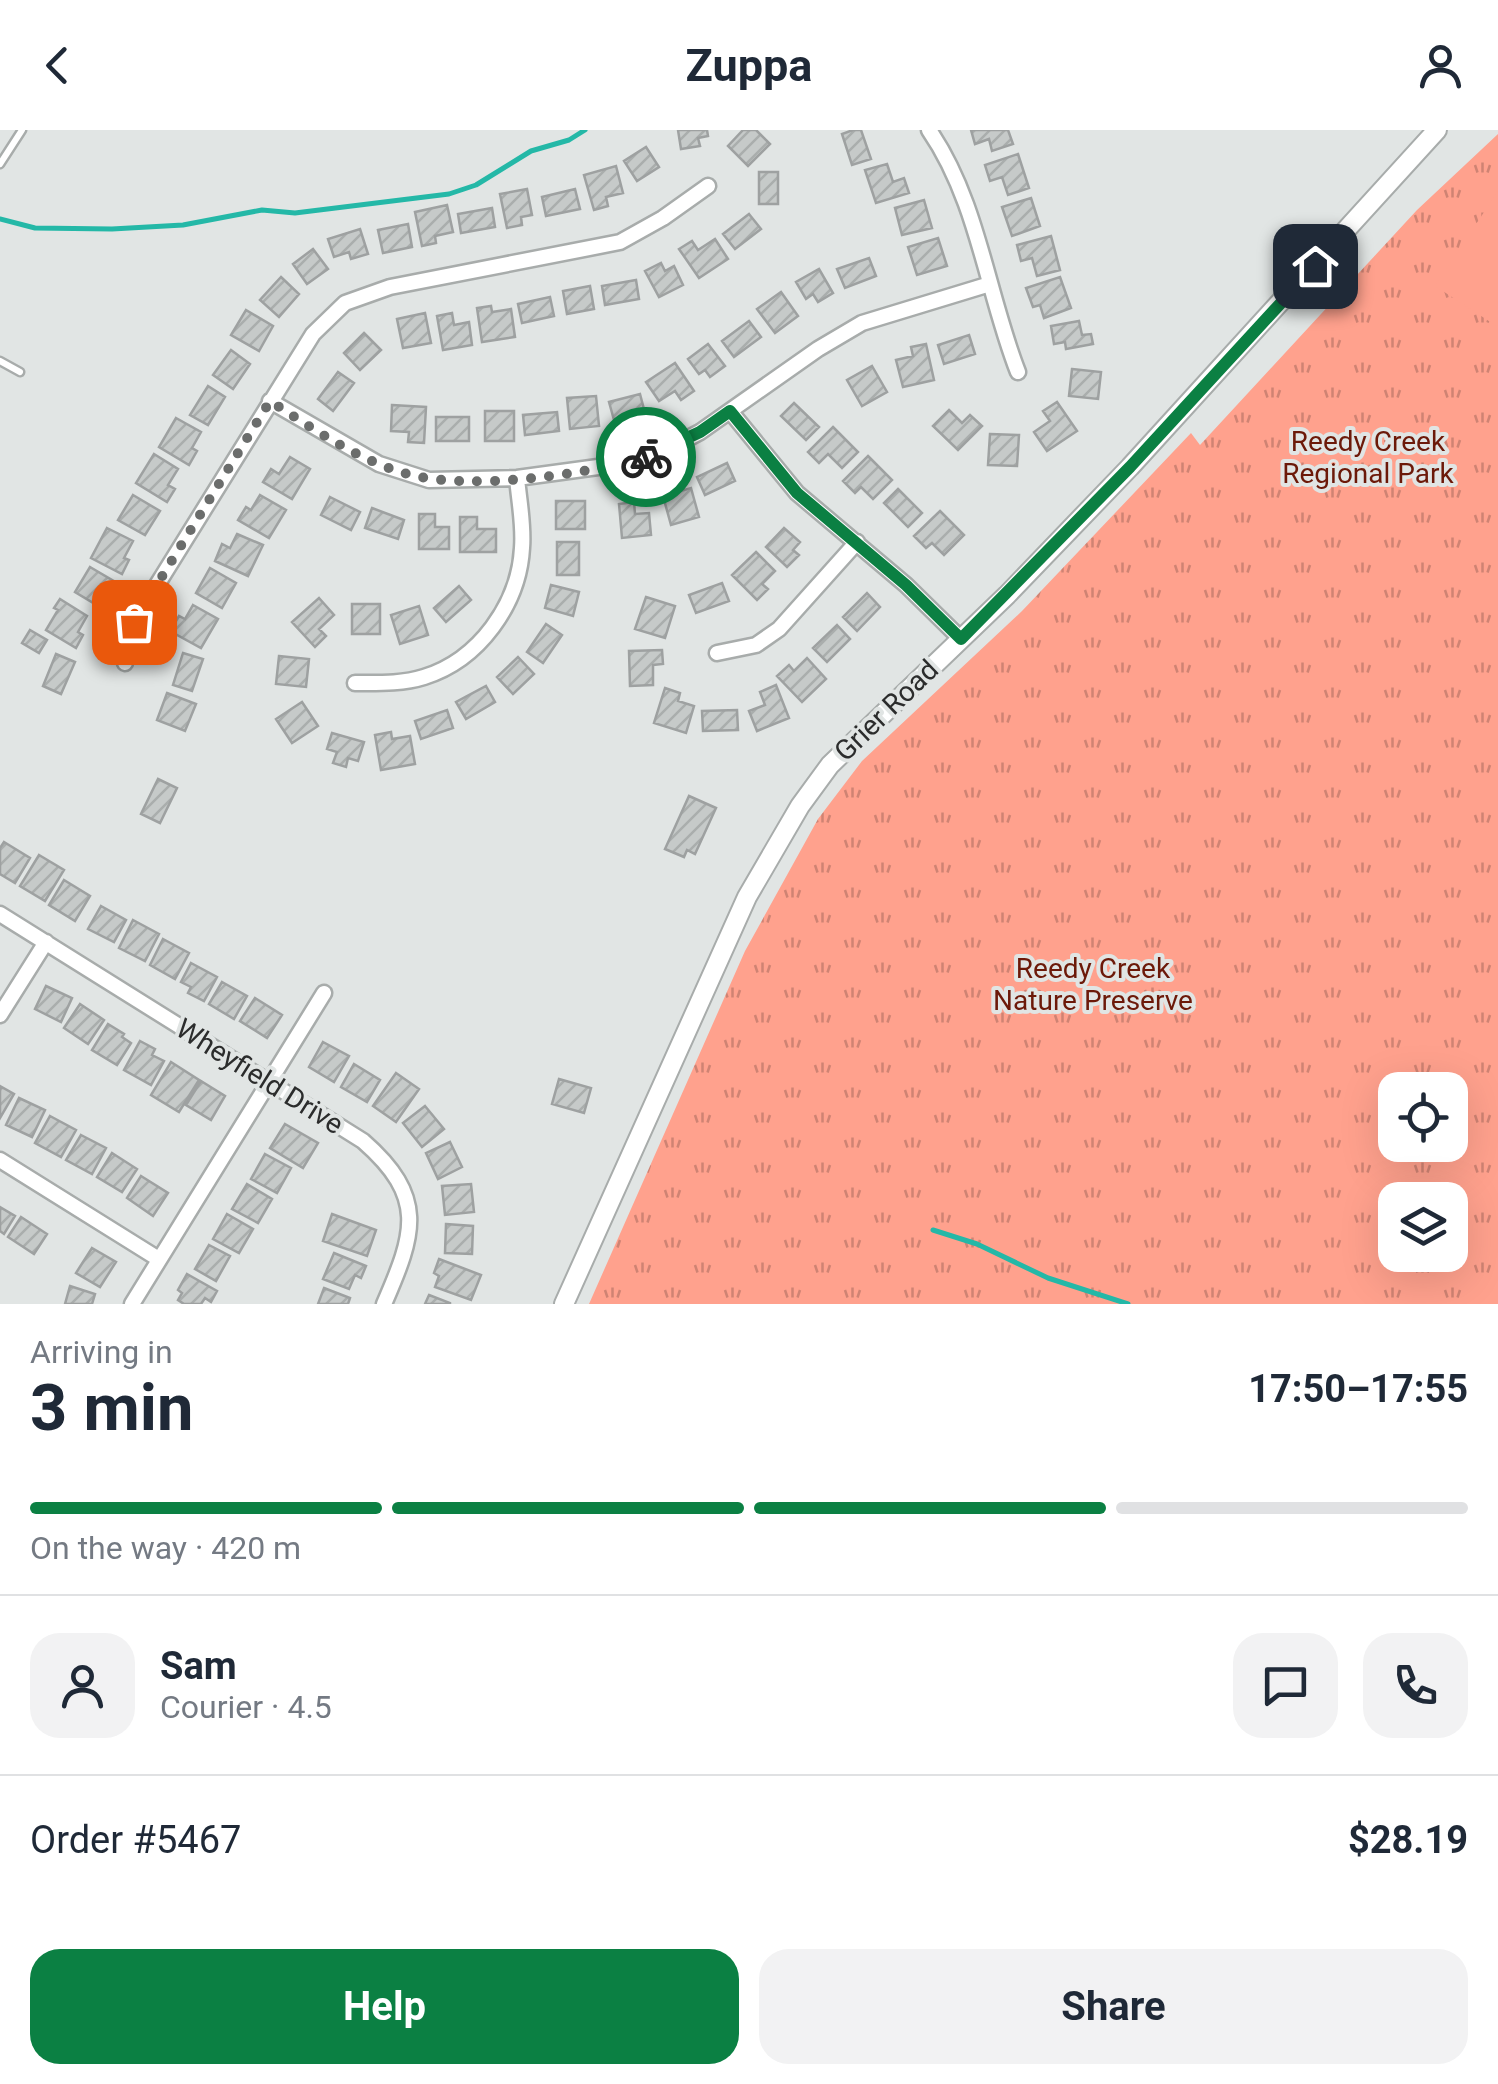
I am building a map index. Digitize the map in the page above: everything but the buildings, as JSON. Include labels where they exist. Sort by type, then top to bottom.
[{"type":"street","points":[[929,130],[944,152],[964,200],[1018,372]]},
{"type":"street","name":"Grier Road","points":[[564,1304],[710,973],[770,855],[800,806],[846,746],[961,639],[1130,467],[1438,130]]},
{"type":"street","points":[[125,663],[134,622],[313,334],[345,303],[390,287],[620,242],[651,226],[708,186]]},
{"type":"street","points":[[270,401],[357,453],[404,473],[449,481],[517,478],[620,464],[658,454],[700,432],[862,323],[990,284]]},
{"type":"street","points":[[730,411],[797,493],[858,542],[961,639]]},
{"type":"street","points":[[355,684],[386,684],[428,676],[472,649],[492,628],[507,605],[519,571],[522,546],[517,478]]},
{"type":"street","points":[[717,653],[756,645],[778,629],[858,542]]},
{"type":"street","name":"Wheyfield Drive","points":[[0,914],[364,1141],[385,1160],[401,1182],[409,1206],[410,1232],[404,1259],[384,1304]]},
{"type":"street","points":[[0,1015],[46,942]]},
{"type":"street","points":[[132,1304],[324,993]]},
{"type":"street","points":[[0,1160],[157,1258]]},
{"type":"lane","points":[[0,164],[22,130]]},
{"type":"lane","points":[[0,362],[20,372]]},
{"type":"green space","name":"Reedy Creek Nature Preserve","points":[[1498,134],[1498,1304],[589,1304],[745,951],[818,819],[862,761],[1022,611],[1191,433],[1200,445],[1417,210]]},
{"type":"green space","points":[[1498,191],[1498,327],[1435,286]]},
{"type":"waterway","points":[[0,219],[35,228],[112,229],[183,225],[262,210],[295,213],[449,194],[476,185],[531,151],[569,140],[585,130]]},
{"type":"waterway","points":[[933,1230],[977,1244],[1048,1278],[1128,1304]]},
{"type":"way so far","points":[[134,622],[270,401],[379,464],[429,480],[517,478],[646,457]]},
{"type":"route","points":[[646,457],[700,432],[730,411],[797,493],[858,542],[961,639],[1130,467],[1315,266]]},
{"type":"park label","name":"Reedy Creek Regional Park","points":[[1368,457]]}]
